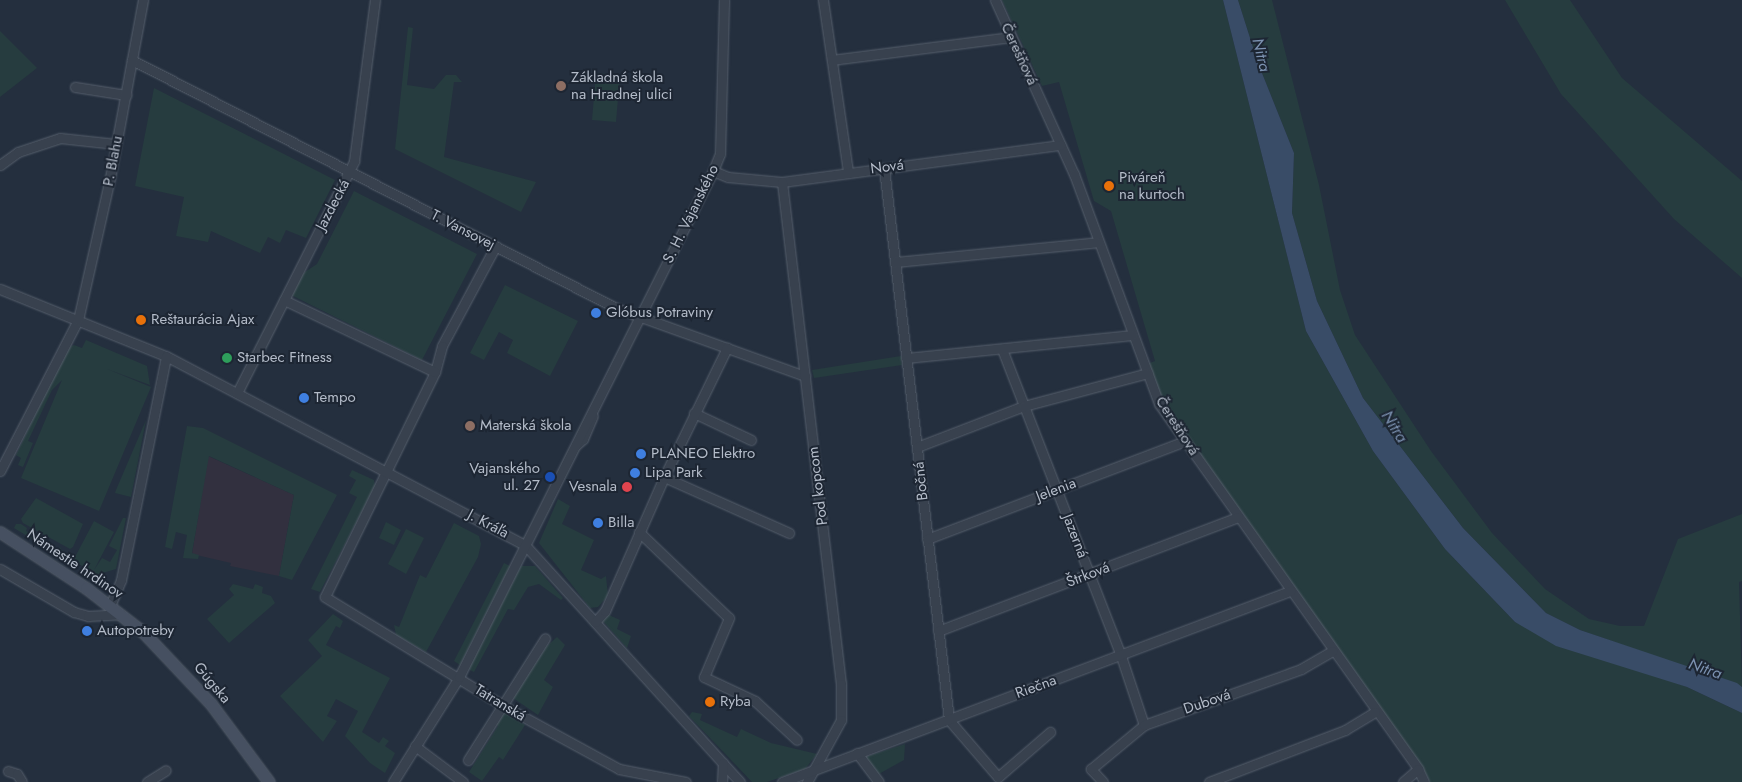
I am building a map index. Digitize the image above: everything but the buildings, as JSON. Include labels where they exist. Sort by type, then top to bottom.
[{"type":"main road","name":"Námestie hrdinov","points":[[0,532],[121,614]]},
{"type":"main road","name":"Gúgska","points":[[121,614],[183,671],[269,782]]},
{"type":"street","name":"P. Blahu","points":[[78,320],[126,95],[143,0]]},
{"type":"street","name":"Jazdecká","points":[[237,393],[350,172],[375,0]]},
{"type":"street","name":"S. H. Vajanského","points":[[393,782],[459,677],[576,445],[581,429],[594,411],[713,171],[720,154],[724,0]]},
{"type":"street","points":[[823,0],[848,172]]},
{"type":"street","name":"Čerešňová","points":[[995,0],[1061,145],[1160,404],[1375,712],[1418,769],[1424,782]]},
{"type":"street","points":[[832,60],[1011,37]]},
{"type":"street","name":"T. Vansovej","points":[[132,60],[640,319],[805,376]]},
{"type":"street","points":[[75,87],[126,95]]},
{"type":"street","points":[[0,165],[18,152],[60,138],[116,144]]},
{"type":"street","name":"Nová","points":[[713,171],[728,177],[782,182],[1061,145]]},
{"type":"street","name":"Bočná","points":[[884,168],[949,720]]},
{"type":"street","name":"Pod kopcom","points":[[782,182],[841,684],[841,720],[808,782]]},
{"type":"street","points":[[895,262],[1098,242]]},
{"type":"street","points":[[388,472],[435,372],[442,346],[495,246]]},
{"type":"street","name":"J. Kráľa","points":[[0,289],[166,356],[525,545],[740,782]]},
{"type":"street","points":[[284,300],[435,372]]},
{"type":"street","points":[[0,470],[78,320]]},
{"type":"street","points":[[906,358],[1133,334]]},
{"type":"street","points":[[595,622],[605,612],[664,477],[726,348]]},
{"type":"street","name":"Jazerná","points":[[1002,349],[1121,656],[1144,725]]},
{"type":"street","points":[[110,606],[121,580],[166,356]]},
{"type":"street","points":[[917,446],[1024,406],[1148,373]]},
{"type":"street","points":[[694,412],[751,440]]},
{"type":"street","name":"Jelenia","points":[[927,539],[1185,441]]},
{"type":"street","name":"Tatranská","points":[[388,472],[325,597],[459,677],[500,704],[619,769],[686,782]]},
{"type":"street","points":[[664,477],[789,533]]},
{"type":"street","name":"Štrková","points":[[938,631],[1238,517]]},
{"type":"street","points":[[639,532],[729,618],[704,677],[755,701],[797,740]]},
{"type":"street","name":"Námestie hrdinov","points":[[0,569],[74,612],[88,616],[121,614]]},
{"type":"street","name":"Riečna","points":[[782,782],[1290,591]]},
{"type":"street","points":[[468,760],[500,704],[545,638]]},
{"type":"street","name":"Dubová","points":[[1103,782],[1091,769],[1144,725],[1301,669],[1332,651]]},
{"type":"street","points":[[1209,782],[1345,730],[1375,712]]},
{"type":"street","points":[[949,720],[1000,780],[1050,732]]},
{"type":"street","points":[[415,746],[463,782]]},
{"type":"street","points":[[857,753],[879,782]]},
{"type":"street","points":[[722,782],[723,763]]},
{"type":"street","points":[[1403,782],[1418,769]]},
{"type":"street","points":[[148,782],[166,770]]},
{"type":"street","points":[[8,771],[17,774],[22,782]]},
{"type":"shaded area","points":[[208,456],[294,495],[279,576],[230,566],[231,563],[192,554]]},
{"type":"green space","points":[[1002,0],[1223,0],[1306,331],[1373,451],[1445,549],[1515,622],[1687,687],[1742,713],[1742,782],[1430,782],[1422,766],[1164,404],[1147,364],[1155,361],[1111,211],[1094,201],[1059,82],[1042,86]]},
{"type":"green space","points":[[1238,0],[1272,0],[1319,185],[1340,290],[1355,335],[1431,451],[1492,533],[1545,589],[1589,619],[1620,626],[1644,626],[1678,539],[1742,514],[1742,581],[1739,582],[1742,687],[1580,630],[1546,613],[1463,528],[1363,398],[1317,301],[1292,213],[1294,153],[1258,63]]},
{"type":"green space","points":[[1505,0],[1570,0],[1622,78],[1742,181],[1742,278],[1674,219],[1561,94]]},
{"type":"green space","points":[[408,27],[413,28],[407,85],[434,89],[446,75],[456,75],[462,82],[454,82],[444,157],[536,182],[521,212],[395,149]]},
{"type":"green space","points":[[0,31],[37,68],[0,97]]},
{"type":"green space","points":[[596,73],[620,75],[616,122],[592,120]]},
{"type":"green space","points":[[154,88],[335,180],[306,238],[286,230],[280,243],[268,237],[260,253],[211,231],[208,242],[176,236],[184,197],[135,186]]},
{"type":"green space","points":[[354,191],[477,254],[422,360],[291,295],[302,274],[317,264]]},
{"type":"green space","points":[[505,285],[578,321],[550,376],[507,353],[513,340],[499,332],[484,360],[470,353]]},
{"type":"green space","points":[[86,340],[147,366],[150,385],[107,369],[151,387],[99,511],[21,478],[62,380],[52,390],[28,441],[33,443],[23,467],[18,465],[21,458],[16,455],[67,348],[74,345],[82,348]]},
{"type":"green space","points":[[901,356],[902,365],[814,378],[812,370]]},
{"type":"green space","points":[[146,420],[131,497],[115,493],[116,490]]},
{"type":"green space","points":[[187,426],[203,428],[337,495],[292,580],[279,576],[294,495],[209,456],[192,553],[199,555],[198,559],[183,558],[187,535],[176,532],[172,549],[165,547]]},
{"type":"green space","points":[[352,470],[374,480],[375,486],[320,592],[311,589],[357,497],[349,493],[356,480],[349,476]]},
{"type":"green space","points":[[36,498],[83,524],[73,547],[70,549],[23,523],[21,519]]},
{"type":"green space","points":[[558,499],[570,506],[562,524],[594,540],[581,570],[601,579],[606,576],[608,596],[598,607],[590,608],[539,543]]},
{"type":"green space","points":[[123,518],[126,518],[116,569],[93,576],[93,572],[73,561],[94,521],[114,532],[94,570],[102,558],[110,562],[117,550],[109,546]]},
{"type":"green space","points":[[386,522],[401,530],[394,545],[379,538]]},
{"type":"green space","points":[[454,523],[479,536],[481,544],[478,557],[426,652],[396,635],[394,625],[399,627],[420,575],[426,578]]},
{"type":"green space","points":[[16,524],[21,524],[27,528],[26,531],[58,549],[60,547],[65,555],[63,558],[14,528]]},
{"type":"green space","points":[[406,529],[424,538],[406,574],[388,564]]},
{"type":"green space","points":[[504,563],[510,566],[460,665],[454,661]]},
{"type":"green space","points":[[521,566],[535,566],[563,598],[561,600],[539,584],[528,587],[514,610],[508,609],[474,672],[468,669]]},
{"type":"green space","points":[[233,584],[253,589],[255,584],[263,587],[262,593],[271,596],[275,603],[229,643],[207,619],[234,595],[229,589]]},
{"type":"green space","points":[[333,614],[343,621],[340,628],[336,626],[326,645],[390,678],[362,732],[379,743],[383,737],[389,741],[385,746],[395,753],[385,773],[370,763],[345,736],[358,711],[336,699],[327,716],[337,721],[323,742],[280,696],[322,656],[308,640]]},
{"type":"green space","points":[[609,615],[620,620],[617,629],[631,636],[627,648],[602,620]]},
{"type":"green space","points":[[557,637],[565,645],[544,680],[553,687],[538,715],[513,698],[546,647]]},
{"type":"green space","points":[[502,710],[525,725],[503,760],[499,757],[482,781],[469,772],[498,726],[493,722]]},
{"type":"green space","points":[[692,712],[702,714],[700,720],[737,737],[741,729],[771,743],[817,754],[805,769],[767,782],[752,782],[689,716]]},
{"type":"green space","points":[[905,744],[904,760],[877,775],[865,757]]},
{"type":"water","points":[[1223,0],[1238,0],[1258,63],[1294,153],[1292,213],[1317,301],[1363,398],[1463,528],[1546,613],[1580,630],[1737,683],[1742,687],[1742,713],[1687,687],[1556,646],[1515,622],[1445,549],[1373,451],[1306,331]]},
{"type":"place","name":"Základná škola na Hradnej ulici","points":[[561,86]]},
{"type":"place","name":"Piváreň na kurtoch","points":[[1109,186]]},
{"type":"place","name":"Glóbus Potraviny","points":[[596,313]]},
{"type":"place","name":"Reštaurácia Ajax","points":[[141,320]]},
{"type":"place","name":"Starbec Fitness","points":[[227,358]]},
{"type":"place","name":"Tempo","points":[[304,398]]},
{"type":"place","name":"Materská škola","points":[[470,426]]},
{"type":"place","name":"PLANEO Elektro","points":[[641,454]]},
{"type":"place","name":"Lipa Park","points":[[635,473]]},
{"type":"place","name":"Vajanského ul. 27","points":[[550,477]]},
{"type":"place","name":"Vesnala","points":[[627,487]]},
{"type":"place","name":"Billa","points":[[598,523]]},
{"type":"place","name":"Autopotreby","points":[[87,631]]},
{"type":"place","name":"Ryba","points":[[710,702]]},
{"type":"water label","name":"Nitra","points":[[1261,55]]},
{"type":"water label","name":"Nitra","points":[[1394,427]]},
{"type":"water label","name":"Nitra","points":[[1705,669]]}]
